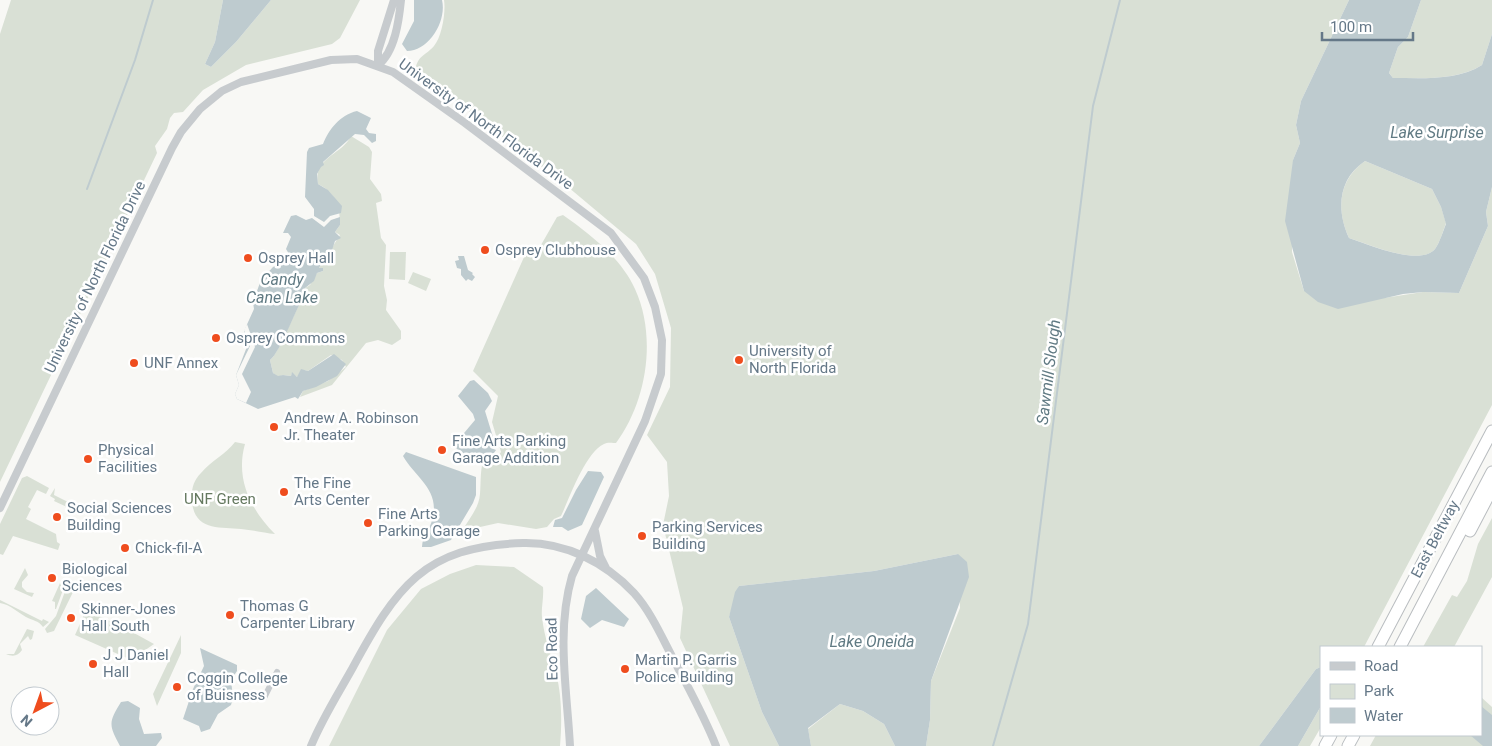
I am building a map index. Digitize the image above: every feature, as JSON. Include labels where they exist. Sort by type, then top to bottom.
[{"type":"highway","name":"East Beltway","points":[[1379,646],[1492,431]]},
{"type":"highway","points":[[1401,646],[1492,472]]},
{"type":"highway","name":"East Beltway","points":[[1410,646],[1492,489]]},
{"type":"street","points":[[378,65],[378,51],[394,0]]},
{"type":"street","points":[[378,65],[387,56],[397,26],[401,0]]},
{"type":"street","name":"University of North Florida Drive","points":[[0,508],[172,148],[192,118],[222,92],[252,78],[331,60],[357,59],[378,65],[392,72],[465,123],[600,224],[624,248],[644,278],[655,307],[662,340],[661,374],[645,421],[582,556]]},
{"type":"street","points":[[594,530],[600,556],[606,568]]},
{"type":"street","points":[[311,746],[385,610],[420,573],[444,559],[465,550],[496,544],[549,544],[582,556],[606,568],[633,592],[653,620],[716,746]]},
{"type":"street","name":"Eco Road","points":[[570,746],[564,624],[568,591],[582,556]]},
{"type":"street","points":[[264,698],[276,672]]},
{"type":"green space","points":[[11,0],[223,0],[215,42],[205,64],[211,67],[236,42],[271,0],[360,0],[340,38],[332,44],[246,65],[203,90],[183,112],[174,113],[170,118],[167,129],[155,146],[157,153],[0,482],[0,34]]},
{"type":"green space","points":[[444,0],[1349,0],[1301,101],[1296,125],[1300,143],[1293,160],[1292,252],[1304,291],[1384,298],[1423,292],[1459,293],[1488,226],[1486,212],[1492,187],[1492,405],[1365,646],[1320,646],[1320,667],[1316,669],[1259,746],[926,746],[930,720],[931,681],[960,608],[958,554],[874,571],[739,586],[729,617],[762,712],[779,746],[730,746],[680,638],[683,608],[663,525],[669,496],[667,462],[647,435],[670,387],[671,328],[655,274],[636,244],[568,187],[415,70],[420,58],[437,42],[444,17]]},
{"type":"green space","points":[[1421,0],[1492,0],[1492,34],[1482,65],[1461,74],[1450,76],[1393,78],[1389,73],[1398,47],[1408,37]]},
{"type":"green space","points":[[351,136],[369,147],[372,152],[370,179],[381,194],[382,201],[376,203],[381,238],[386,245],[384,286],[387,300],[386,310],[401,331],[401,339],[392,345],[378,340],[366,343],[332,385],[300,397],[303,391],[328,381],[346,367],[342,360],[331,355],[308,371],[304,370],[297,377],[292,373],[291,376],[283,375],[278,377],[273,373],[270,360],[278,349],[306,292],[305,288],[310,285],[317,273],[323,271],[319,268],[340,235],[335,232],[340,225],[338,206],[333,196],[318,184],[318,175],[324,162],[341,148]]},
{"type":"green space","points":[[1365,161],[1432,189],[1446,223],[1435,249],[1428,254],[1418,256],[1406,255],[1349,238],[1342,217],[1342,196],[1349,177]]},
{"type":"green space","points":[[563,215],[584,230],[613,257],[622,267],[635,289],[646,327],[647,348],[641,388],[635,408],[627,426],[616,443],[604,444],[591,456],[579,476],[561,516],[554,519],[547,527],[536,529],[498,523],[462,531],[476,509],[479,499],[483,461],[494,462],[501,452],[492,422],[498,396],[473,371],[529,246],[541,245],[557,217]]},
{"type":"green space","points":[[390,252],[406,252],[405,280],[389,279]]},
{"type":"green space","points":[[413,272],[431,279],[426,291],[408,283]]},
{"type":"green space","name":"UNF Green","points":[[235,442],[245,444],[242,469],[247,493],[259,515],[275,534],[209,526],[198,518],[194,511],[192,493],[196,479]]},
{"type":"green space","points":[[27,476],[49,488],[46,494],[37,490],[28,507],[31,509],[26,519],[56,534],[57,542],[60,544],[58,550],[13,536],[3,555],[0,554],[0,524],[22,478]]},
{"type":"green space","points":[[55,488],[54,495],[74,505],[74,507],[69,508],[54,501],[55,499],[50,496]]},
{"type":"green space","points":[[1492,518],[1492,577],[1455,646],[1424,646],[1452,595],[1457,597],[1467,581],[1478,544]]},
{"type":"green space","points":[[476,565],[514,567],[543,587],[543,624],[556,673],[560,700],[560,746],[329,746],[387,630],[421,589],[450,574]]},
{"type":"green space","points":[[25,568],[28,575],[22,582],[22,587],[27,592],[34,593],[32,597],[14,589]]},
{"type":"green space","points":[[60,583],[64,587],[55,609],[55,602],[52,601]]},
{"type":"green space","points":[[67,586],[78,591],[73,592],[54,631],[47,633],[45,629],[56,616]]},
{"type":"green space","points":[[0,600],[42,621],[43,619],[49,622],[43,627],[7,605],[0,603]]},
{"type":"green space","points":[[86,610],[154,644],[141,653],[127,658],[75,635]]},
{"type":"green space","points":[[27,629],[34,631],[32,639],[30,640],[28,636],[20,644],[22,650],[17,655],[6,654],[14,654]]},
{"type":"green space","points":[[181,635],[181,653],[157,706],[153,694]]},
{"type":"green space","points":[[1482,698],[1492,707],[1492,746],[1370,746],[1375,736],[1482,736]]},
{"type":"green space","points":[[840,704],[863,711],[884,724],[895,746],[811,746],[808,729]]},
{"type":"green space","points":[[1320,708],[1320,729],[1310,746],[1298,746]]},
{"type":"water","points":[[223,0],[271,0],[236,42],[211,67],[205,64],[215,42]]},
{"type":"water","points":[[414,0],[442,0],[442,17],[435,33],[429,40],[415,50],[407,51],[402,44],[414,21]]},
{"type":"water","name":"Lake Surprise","points":[[1349,0],[1421,0],[1408,37],[1398,47],[1389,73],[1393,78],[1439,78],[1462,74],[1472,70],[1482,65],[1492,34],[1492,187],[1486,212],[1488,226],[1459,293],[1423,292],[1403,294],[1338,309],[1318,302],[1304,291],[1285,221],[1293,160],[1300,143],[1296,125],[1301,101]],"holes":[[[1365,161],[1432,189],[1441,207],[1446,224],[1437,246],[1428,254],[1418,256],[1406,255],[1380,249],[1349,238],[1342,217],[1342,196],[1349,177]]]},
{"type":"water","points":[[357,111],[371,118],[366,129],[369,133],[376,134],[376,141],[372,143],[364,135],[355,134],[323,162],[324,165],[317,174],[318,184],[328,190],[342,206],[341,213],[330,216],[324,222],[314,216],[314,209],[305,197],[307,152],[309,148],[323,144],[328,133],[340,119]]},
{"type":"water","name":"Candy Cane Lake","points":[[296,215],[306,220],[312,218],[324,227],[331,220],[340,217],[340,225],[335,232],[341,238],[335,241],[332,250],[326,255],[319,268],[323,268],[323,271],[317,273],[314,281],[305,288],[306,292],[274,356],[270,360],[273,373],[278,376],[291,376],[292,372],[297,377],[301,369],[308,371],[334,354],[346,364],[337,376],[316,387],[303,391],[298,399],[295,397],[258,409],[237,399],[235,394],[239,385],[236,375],[248,344],[244,331],[254,309],[253,302],[261,280],[273,267],[288,259],[289,254],[286,249],[291,237],[288,233],[283,233],[291,216]]},
{"type":"water","points":[[458,256],[464,256],[468,270],[475,277],[472,281],[468,279],[466,281],[461,275],[461,269],[457,268],[455,261],[459,260]]},
{"type":"water","points":[[474,380],[488,393],[492,401],[485,411],[493,437],[491,448],[496,450],[492,456],[484,455],[475,461],[460,453],[454,445],[475,420],[473,414],[458,396],[470,381]]},
{"type":"water","points":[[406,452],[476,477],[476,495],[473,503],[451,540],[431,547],[422,547],[423,539],[433,517],[433,499],[425,484],[403,456]]},
{"type":"water","points":[[588,471],[601,472],[604,477],[582,525],[568,531],[562,527],[553,527],[555,520],[562,518]]},
{"type":"water","name":"Lake Oneida","points":[[958,554],[967,562],[969,577],[931,681],[930,720],[926,746],[895,746],[884,724],[863,711],[840,704],[808,728],[811,746],[779,746],[762,712],[729,617],[735,592],[739,586],[874,571]]},
{"type":"water","points":[[596,588],[629,619],[624,627],[602,620],[590,628],[581,619],[586,596]]},
{"type":"water","points":[[200,648],[237,665],[237,671],[231,680],[233,698],[231,705],[218,714],[210,729],[201,732],[199,726],[183,719],[193,689],[204,666]]},
{"type":"water","points":[[1320,667],[1320,708],[1298,746],[1259,746],[1316,669]]},
{"type":"water","points":[[128,701],[140,708],[139,719],[144,734],[161,733],[162,738],[156,746],[120,746],[112,728],[112,720],[121,702]]},
{"type":"water","points":[[1482,707],[1492,715],[1492,746],[1483,746],[1471,736],[1482,736]]},
{"type":"pier","points":[[247,324],[255,347],[242,374],[251,392],[246,403],[237,399],[235,394],[239,385],[236,375],[250,346],[244,330]]},
{"type":"waterway","points":[[87,189],[135,60],[153,0]]},
{"type":"waterway","name":"Sawmill Slough","points":[[993,746],[1028,624],[1093,106],[1120,0]]},
{"type":"place","name":"Osprey Clubhouse","points":[[485,250]]},
{"type":"place","name":"Osprey Hall","points":[[248,258]]},
{"type":"place","name":"Osprey Commons","points":[[216,338]]},
{"type":"place","name":"University of North Florida","points":[[739,360]]},
{"type":"place","name":"UNF Annex","points":[[134,363]]},
{"type":"place","name":"Andrew A. Robinson Jr. Theater","points":[[274,427]]},
{"type":"place","name":"Fine Arts Parking Garage Addition","points":[[442,450]]},
{"type":"place","name":"Physical Facilities","points":[[88,459]]},
{"type":"place","name":"The Fine Arts Center","points":[[284,492]]},
{"type":"place","name":"Social Sciences Building","points":[[57,517]]},
{"type":"place","name":"Fine Arts Parking Garage","points":[[368,523]]},
{"type":"place","name":"Parking Services Building","points":[[642,536]]},
{"type":"place","name":"Chick-fil-A","points":[[125,548]]},
{"type":"place","name":"Biological Sciences","points":[[52,578]]},
{"type":"place","name":"Thomas G Carpenter Library","points":[[230,615]]},
{"type":"place","name":"Skinner-Jones Hall South","points":[[71,618]]},
{"type":"place","name":"J J Daniel Hall","points":[[93,664]]},
{"type":"place","name":"Martin P. Garris Police Building","points":[[625,669]]},
{"type":"place","name":"Coggin College of Buisness","points":[[177,687]]}]
